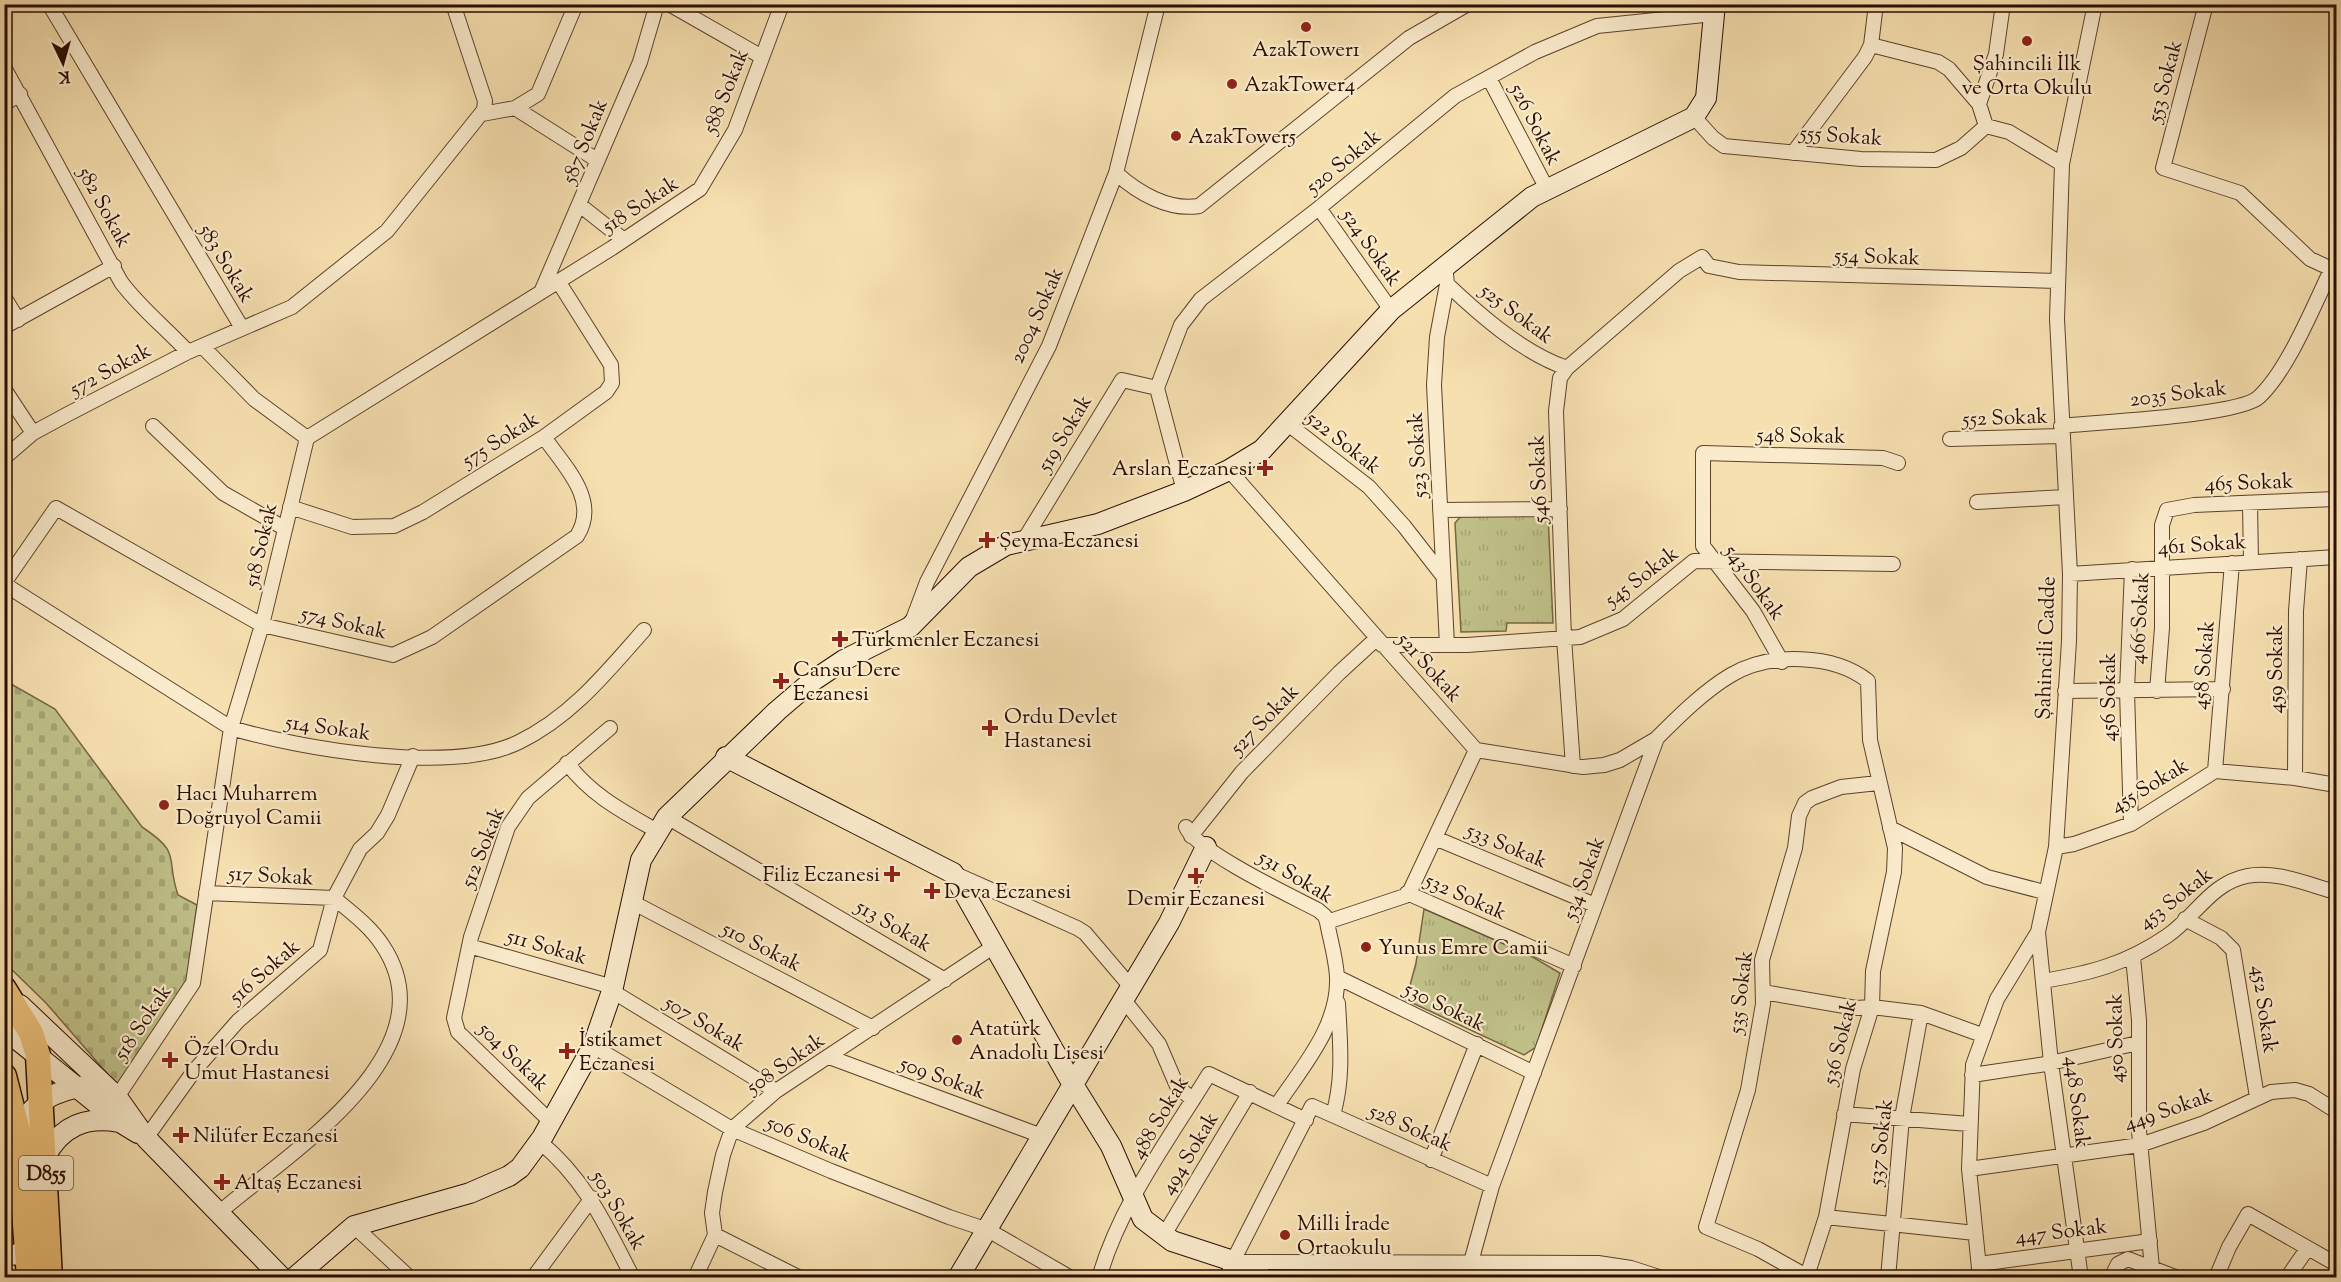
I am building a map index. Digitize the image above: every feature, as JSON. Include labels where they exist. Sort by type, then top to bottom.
[{"type":"highway","name":"D855","points":[[7,992],[31,1033],[39,1063],[50,1278]]},
{"type":"highway","name":"D855","points":[[4,1076],[18,1131],[20,1262]]},
{"type":"street","name":"583 Sokak","points":[[49,4],[242,328],[292,307],[387,231],[480,117]]},
{"type":"street","points":[[453,4],[485,101],[480,117]]},
{"type":"street","points":[[480,117],[515,108],[530,101],[544,85],[576,4]]},
{"type":"street","name":"587 Sokak","points":[[543,290],[581,206],[597,160],[640,62],[657,4]]},
{"type":"street","points":[[669,4],[762,57]]},
{"type":"street","name":"588 Sokak","points":[[700,189],[735,130],[782,4]]},
{"type":"street","name":"2004 Sokak","points":[[910,627],[927,582],[1049,346],[1116,173],[1158,4]]},
{"type":"street","points":[[1116,173],[1128,184],[1158,200],[1189,208],[1199,206],[1409,38],[1468,4]]},
{"type":"street","points":[[1793,153],[1857,69],[1871,45],[1876,4]]},
{"type":"street","points":[[1979,104],[1996,54],[2003,4]]},
{"type":"street","name":"Şahincili Cadde","points":[[1980,1271],[1969,1169],[1972,1075],[1982,1035],[1997,999],[2038,932],[2044,892],[2056,847],[2070,574],[2061,431],[2057,281],[2062,164],[2095,4]]},
{"type":"street","name":"553 Sokak","points":[[2206,4],[2163,168],[2240,193],[2310,259],[2334,271]]},
{"type":"street","points":[[294,1278],[354,1226],[494,1184],[520,1168],[540,1142],[593,1046],[612,989],[641,860],[662,824],[726,757],[811,682],[844,660],[910,627],[969,567],[1000,548],[1024,540],[1098,524],[1184,491],[1228,470],[1262,450],[1391,310],[1446,274],[1532,197],[1694,117],[1706,98],[1714,9]]},
{"type":"street","name":"520 Sokak","points":[[1157,388],[1167,356],[1190,310],[1455,96],[1535,52],[1597,26],[1714,9]]},
{"type":"street","points":[[1871,45],[1889,52],[1938,62],[1960,79],[1979,104],[1986,126],[2009,132],[2062,164]]},
{"type":"street","name":"582 Sokak","points":[[4,68],[121,282],[135,302],[165,327],[188,352]]},
{"type":"street","name":"526 Sokak","points":[[1489,78],[1546,189]]},
{"type":"street","points":[[4,104],[20,94]]},
{"type":"street","points":[[515,108],[597,160]]},
{"type":"street","name":"555 Sokak","points":[[1694,117],[1713,138],[1724,146],[1861,159],[1936,160],[1961,148],[1986,126]]},
{"type":"street","name":"518 Sokak","points":[[112,1092],[190,989],[231,728],[262,625],[307,438],[624,240],[700,189]]},
{"type":"street","points":[[581,206],[624,240]]},
{"type":"street","name":"524 Sokak","points":[[1319,208],[1391,310]]},
{"type":"street","name":"554 Sokak","points":[[1702,257],[1709,266],[1739,272],[2057,281]]},
{"type":"street","name":"546 Sokak","points":[[1573,766],[1564,638],[1557,397],[1560,378],[1568,368],[1671,278],[1702,257]]},
{"type":"street","points":[[4,327],[114,266]]},
{"type":"street","name":"2035 Sokak","points":[[2061,431],[2230,410],[2257,399],[2274,381],[2334,271]]},
{"type":"street","name":"525 Sokak","points":[[1446,274],[1522,346],[1547,361],[1568,368]]},
{"type":"street","name":"523 Sokak","points":[[1446,274],[1437,337],[1434,385],[1447,645]]},
{"type":"street","name":"575 Sokak","points":[[290,507],[352,527],[394,526],[423,512],[544,437],[606,392],[613,374],[611,365],[558,281]]},
{"type":"street","points":[[4,297],[18,320]]},
{"type":"street","name":"572 Sokak","points":[[4,458],[33,433],[188,352],[242,328]]},
{"type":"street","points":[[203,347],[254,399],[307,438]]},
{"type":"street","name":"519 Sokak","points":[[1024,540],[1122,380],[1157,388]]},
{"type":"street","points":[[1157,388],[1184,491]]},
{"type":"street","points":[[4,389],[33,433]]},
{"type":"street","name":"522 Sokak","points":[[1288,424],[1369,487],[1404,526],[1443,576]]},
{"type":"street","points":[[153,426],[223,493],[284,528]]},
{"type":"street","name":"552 Sokak","points":[[1950,440],[2061,431]]},
{"type":"street","name":"574 Sokak","points":[[4,583],[56,508],[262,625],[393,655],[432,637],[577,536],[583,526],[585,508],[579,488],[544,437]]},
{"type":"street","name":"548 Sokak","points":[[1702,453],[1883,458],[1898,464]]},
{"type":"street","name":"543 Sokak","points":[[1702,453],[1703,546],[1753,611],[1782,662]]},
{"type":"street","name":"521 Sokak","points":[[1228,470],[1476,750]]},
{"type":"street","points":[[1977,502],[2065,497]]},
{"type":"street","name":"465 Sokak","points":[[2165,512],[2173,507],[2337,499]]},
{"type":"street","points":[[2250,504],[2251,561]]},
{"type":"street","points":[[1440,510],[1560,509]]},
{"type":"street","name":"466 Sokak","points":[[2157,691],[2162,628],[2162,525],[2165,512]]},
{"type":"street","name":"461 Sokak","points":[[2070,574],[2337,557]]},
{"type":"street","name":"459 Sokak","points":[[2295,778],[2296,610],[2300,559]]},
{"type":"street","name":"545 Sokak","points":[[1379,642],[1447,645],[1580,637],[1623,619],[1694,561],[1893,564]]},
{"type":"street","name":"458 Sokak","points":[[2216,771],[2232,563]]},
{"type":"street","name":"456 Sokak","points":[[2131,824],[2127,691],[2132,569]]},
{"type":"street","name":"514 Sokak","points":[[4,583],[231,728],[264,738],[359,754],[469,755],[496,751],[519,742],[578,703],[644,630]]},
{"type":"street","name":"527 Sokak","points":[[1191,835],[1242,772],[1339,673],[1379,642]]},
{"type":"street","name":"534 Sokak","points":[[1471,1262],[1492,1186],[1657,738],[1732,674],[1760,664],[1803,660],[1840,665],[1856,672],[1868,681]]},
{"type":"street","name":"536 Sokak","points":[[1808,1277],[1826,1217],[1853,1069],[1872,1007],[1873,971],[1894,873],[1894,848],[1870,740],[1868,681]]},
{"type":"street","points":[[2065,691],[2223,689]]},
{"type":"street","name":"512 Sokak","points":[[454,1018],[469,946],[492,868],[508,827],[528,798],[610,728]]},
{"type":"street","points":[[1407,893],[1414,886],[1476,750],[1573,766],[1604,765],[1639,751],[1657,738]]},
{"type":"street","name":"516 Sokak","points":[[146,1138],[194,1071],[238,1021],[320,950],[334,898],[360,849],[377,833],[388,814],[413,756]]},
{"type":"street","points":[[726,757],[953,873],[1085,933],[1159,1044],[1177,1086],[1193,1100]]},
{"type":"street","name":"513 Sokak","points":[[567,763],[578,777],[604,801],[662,824],[945,980]]},
{"type":"street","name":"455 Sokak","points":[[2056,847],[2074,844],[2131,824],[2216,771],[2295,778],[2337,785]]},
{"type":"street","name":"535 Sokak","points":[[1808,1277],[1749,1245],[1706,1227],[1748,1090],[1764,992],[1762,960],[1791,861],[1799,816],[1805,803],[1841,787],[1878,783]]},
{"type":"street","points":[[1890,828],[1987,877],[2044,892]]},
{"type":"street","points":[[958,1278],[1169,923],[1191,835]]},
{"type":"street","name":"531 Sokak","points":[[1191,835],[1318,910],[1327,922],[1407,893]]},
{"type":"street","name":"533 Sokak","points":[[1435,838],[1595,905]]},
{"type":"street","points":[[953,873],[993,947],[1111,1146],[1143,1219],[1172,1241],[1263,1278]]},
{"type":"street","name":"453 Sokak","points":[[2043,981],[2090,973],[2133,957],[2167,936],[2216,890],[2247,876],[2278,877],[2337,892]]},
{"type":"street","name":"517 Sokak","points":[[206,893],[334,898]]},
{"type":"street","name":"532 Sokak","points":[[1407,893],[1574,966]]},
{"type":"street","points":[[220,1212],[315,1134],[373,1076],[393,1040],[399,1000],[398,985],[390,959],[382,945],[364,925],[334,898]]},
{"type":"street","name":"510 Sokak","points":[[632,902],[873,1028]]},
{"type":"street","name":"452 Sokak","points":[[2185,919],[2221,938],[2234,950],[2257,1097]]},
{"type":"street","points":[[1327,922],[1337,977],[1341,1054],[1340,1085],[1333,1114]]},
{"type":"street","name":"448 Sokak","points":[[2038,932],[2051,1063],[2081,1278]]},
{"type":"street","name":"511 Sokak","points":[[469,946],[612,989]]},
{"type":"street","name":"508 Sokak","points":[[732,1129],[776,1091],[829,1058],[993,947]]},
{"type":"street","name":"450 Sokak","points":[[2133,957],[2140,1145],[2152,1269]]},
{"type":"street","points":[[1277,1105],[1317,1045],[1332,1016],[1337,977]]},
{"type":"street","name":"530 Sokak","points":[[1337,977],[1534,1073]]},
{"type":"street","name":"507 Sokak","points":[[612,989],[776,1091]]},
{"type":"street","points":[[7,992],[112,1092],[146,1138],[282,1278]]},
{"type":"street","points":[[1764,992],[1856,1008],[1872,1007],[1921,1013],[1982,1035]]},
{"type":"street","name":"537 Sokak","points":[[1888,1278],[1902,1118],[1921,1013]]},
{"type":"street","name":"504 Sokak","points":[[454,1018],[458,1032],[550,1121]]},
{"type":"street","points":[[4,1029],[39,1063],[78,1088],[120,1122],[146,1138]]},
{"type":"street","points":[[1972,1075],[2051,1063],[2138,1043]]},
{"type":"street","points":[[1431,1160],[1477,1044]]},
{"type":"street","name":"506 Sokak","points":[[593,1046],[732,1129],[842,1175],[988,1230],[1068,1277]]},
{"type":"street","name":"509 Sokak","points":[[829,1058],[1042,1136]]},
{"type":"street","name":"488 Sokak","points":[[1099,1278],[1106,1252],[1134,1199],[1209,1074],[1306,1120]]},
{"type":"street","points":[[18,1131],[31,1111],[42,1101],[60,1091],[78,1088],[112,1092]]},
{"type":"street","name":"449 Sokak","points":[[1969,1169],[2140,1145],[2204,1123],[2257,1097],[2295,1090],[2309,1094],[2337,1111]]},
{"type":"street","name":"494 Sokak","points":[[1164,1235],[1250,1092]]},
{"type":"street","name":"528 Sokak","points":[[1306,1120],[1312,1106],[1492,1186]]},
{"type":"street","points":[[1844,1114],[1969,1124]]},
{"type":"street","points":[[45,1157],[58,1136],[77,1124],[96,1119],[120,1122]]},
{"type":"street","points":[[1232,1267],[1306,1120]]},
{"type":"street","points":[[695,1278],[715,1235],[712,1213],[715,1192],[723,1155],[732,1129]]},
{"type":"street","name":"503 Sokak","points":[[540,1142],[568,1167],[592,1198],[633,1278]]},
{"type":"street","points":[[533,1278],[592,1198]]},
{"type":"street","points":[[2216,1278],[2229,1247],[2248,1214],[2337,1264]]},
{"type":"street","points":[[1826,1217],[1891,1226],[1975,1233]]},
{"type":"street","points":[[354,1226],[410,1278]]},
{"type":"street","points":[[971,1278],[982,1259],[988,1230]]},
{"type":"street","name":"447 Sokak","points":[[1980,1271],[2149,1234]]},
{"type":"street","points":[[715,1235],[800,1278]]},
{"type":"street","points":[[2287,1278],[2307,1249]]},
{"type":"street","points":[[2111,1278],[2118,1264],[2128,1259],[2178,1278]]},
{"type":"street","points":[[1232,1267],[1471,1262],[1598,1263],[1631,1268],[1662,1278]]},
{"type":"green space","points":[[1462,515],[1548,515],[1553,623],[1507,623],[1506,631],[1461,632],[1455,523]]},
{"type":"green space","points":[[4,680],[55,709],[142,827],[155,836],[168,850],[178,895],[197,905],[186,987],[118,1086],[46,1003],[5,963]]},
{"type":"green space","points":[[1424,909],[1531,956],[1560,973],[1536,1047],[1524,1055],[1406,1000],[1416,963]]},
{"type":"green space","points":[[1391,1270],[1457,1272],[1566,1270],[1617,1277],[1371,1276]]},
{"type":"place","name":"AzakTower1","points":[[1306,27]]},
{"type":"place","name":"Şahincili İlk ve Orta Okulu","points":[[2027,41]]},
{"type":"place","name":"AzakTower4","points":[[1232,84]]},
{"type":"place","name":"AzakTower5","points":[[1176,136]]},
{"type":"place","name":"Arslan Eczanesi","points":[[1265,468]]},
{"type":"place","name":"Şeyma Eczanesi","points":[[987,540]]},
{"type":"place","name":"Türkmenler Eczanesi","points":[[840,639]]},
{"type":"place","name":"Cansu Dere Eczanesi","points":[[781,681]]},
{"type":"place","name":"Ordu Devlet Hastanesi","points":[[990,728]]},
{"type":"place","name":"Hacı Muharrem Doğruyol Camii","points":[[164,805]]},
{"type":"place","name":"Filiz Eczanesi","points":[[892,874]]},
{"type":"place","name":"Demir Eczanesi","points":[[1196,876]]},
{"type":"place","name":"Deva Eczanesi","points":[[932,891]]},
{"type":"place","name":"Yunus Emre Camii","points":[[1366,947]]},
{"type":"place","name":"Atatürk Anadolu Lisesi","points":[[957,1040]]},
{"type":"place","name":"İstikamet Eczanesi","points":[[567,1051]]},
{"type":"place","name":"Özel Ordu Umut Hastanesi","points":[[170,1060]]},
{"type":"place","name":"Nilüfer Eczanesi","points":[[181,1135]]},
{"type":"place","name":"Altaş Eczanesi","points":[[222,1182]]},
{"type":"place","name":"Milli İrade Ortaokulu","points":[[1285,1235]]}]
